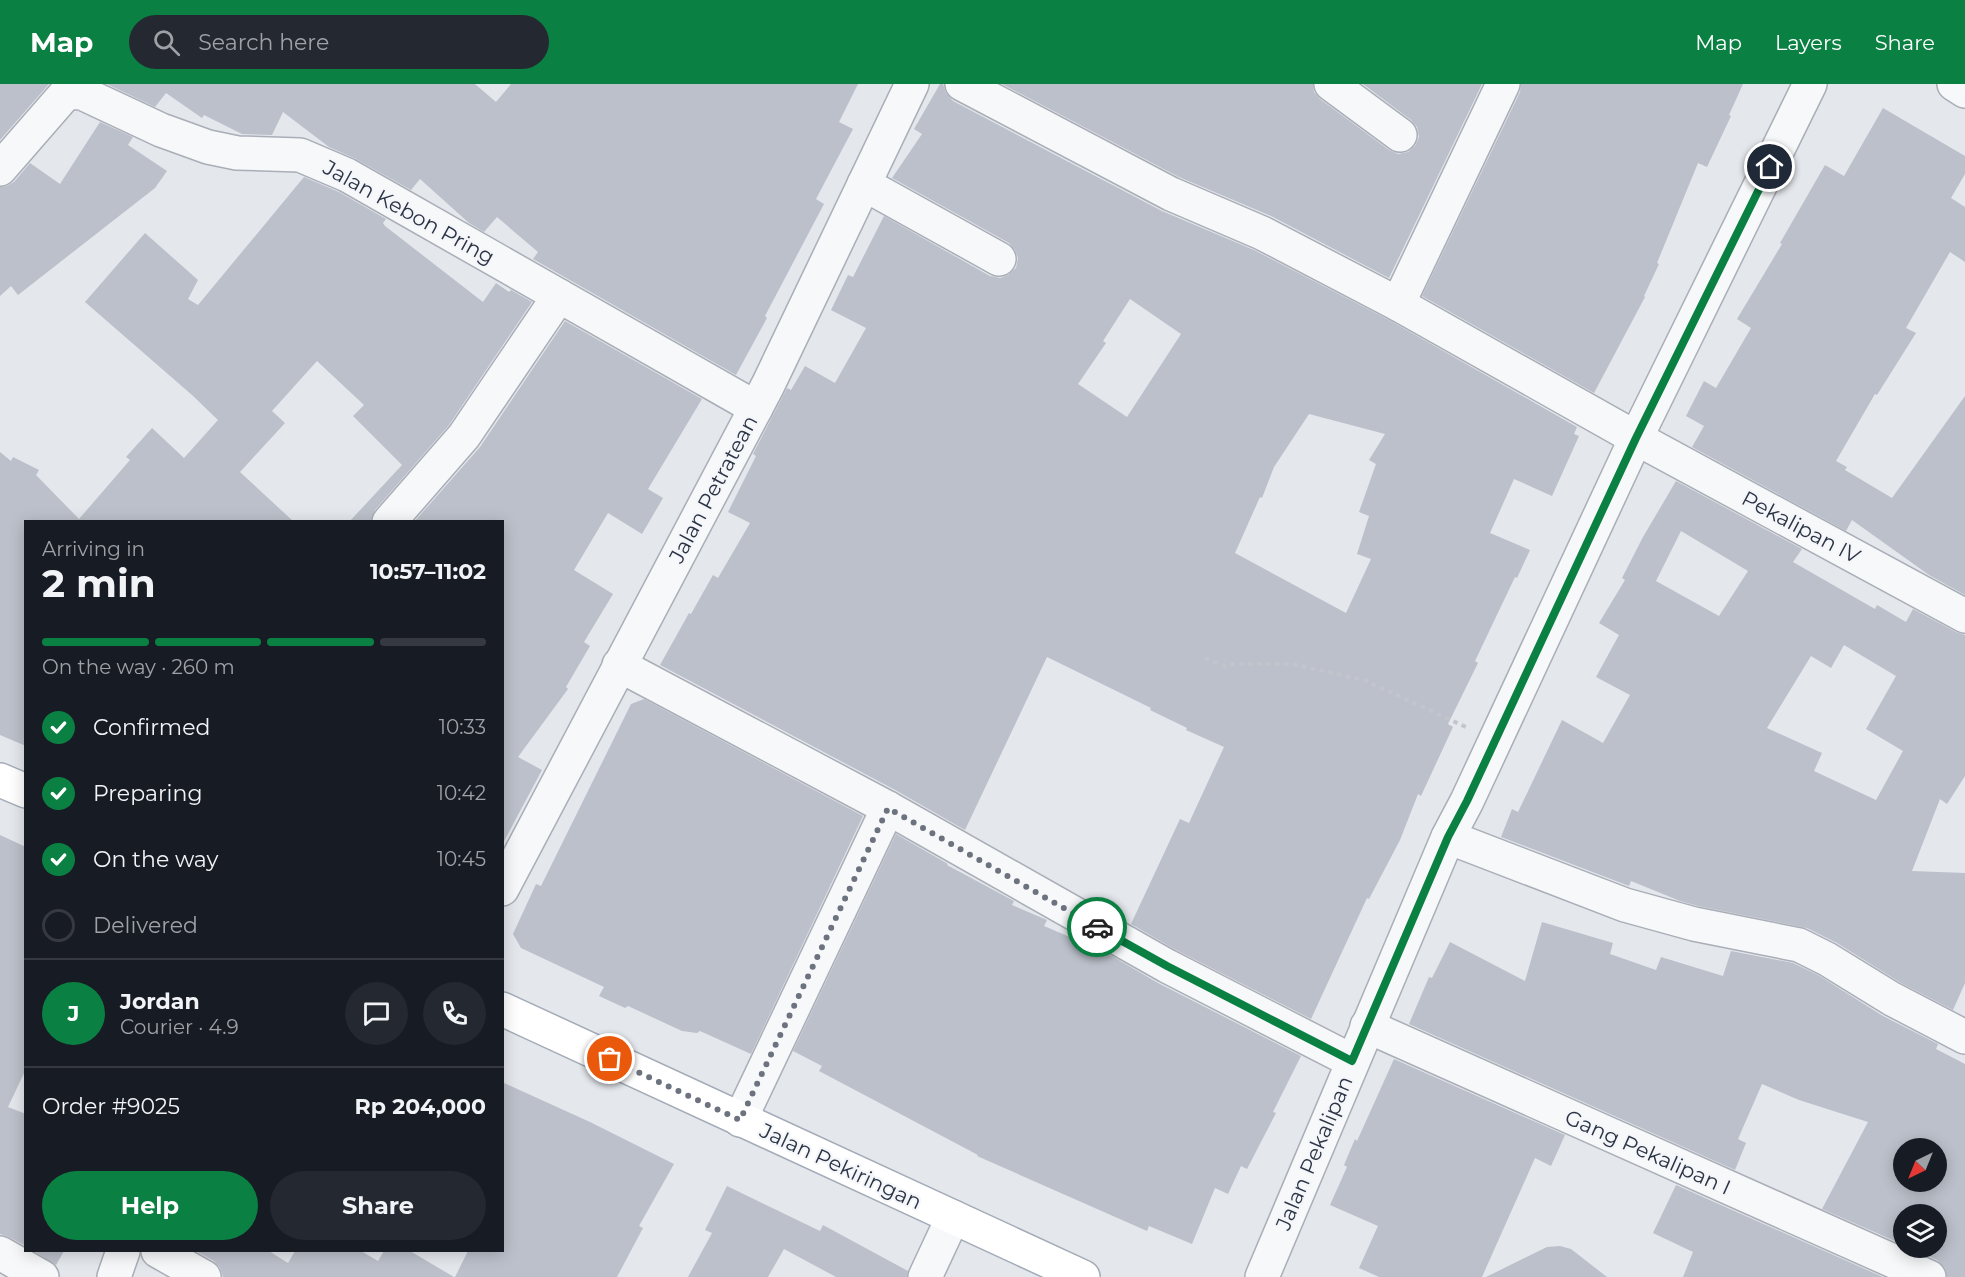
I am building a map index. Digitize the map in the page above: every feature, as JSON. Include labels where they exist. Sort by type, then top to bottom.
[{"type":"main road","points":[[0,780],[24,790]]},
{"type":"main road","name":"Jalan Pekiringan","points":[[504,1010],[1083,1277]]},
{"type":"street","name":"Jalan Petratean","points":[[504,885],[756,408],[912,84]]},
{"type":"street","name":"Pekalipan IV","points":[[962,84],[1171,194],[1262,233],[1398,304],[1636,438],[1965,615]]},
{"type":"street","points":[[1331,84],[1400,135]]},
{"type":"street","points":[[1398,304],[1503,84]]},
{"type":"street","name":"Jalan Pekalipan","points":[[1262,1277],[1448,837],[1467,801],[1636,438],[1810,84]]},
{"type":"street","points":[[1954,84],[1965,92]]},
{"type":"street","name":"Jalan Kebon Pring","points":[[0,170],[68,88],[161,130],[208,147],[237,153],[300,155],[316,160],[347,175],[756,408]]},
{"type":"street","points":[[864,184],[999,259]]},
{"type":"street","points":[[391,520],[464,436],[559,296]]},
{"type":"street","points":[[619,665],[888,808],[1167,966],[1352,1061]]},
{"type":"street","points":[[740,1120],[888,808]]},
{"type":"street","points":[[1448,837],[1643,910],[1694,924],[1799,945],[1827,959],[1892,999],[1965,1037]]},
{"type":"street","name":"Gang Pekalipan I","points":[[1367,1026],[1929,1277]]},
{"type":"street","points":[[925,1277],[953,1217]]},
{"type":"street","points":[[114,1277],[123,1252]]},
{"type":"street","points":[[160,1252],[204,1277]]},
{"type":"street","points":[[0,1253],[42,1277]]},
{"type":"path","points":[[1205,658],[1225,666],[1292,664],[1364,680],[1494,739]]},
{"type":"building","points":[[0,84],[49,84],[0,140]]},
{"type":"building","points":[[107,84],[475,84],[496,102],[511,84],[858,84],[839,122],[853,129],[816,199],[824,204],[736,375],[533,259],[538,252],[497,217],[484,232],[469,223],[420,179],[411,190],[356,159],[329,147],[283,112],[272,135],[242,134],[204,115],[202,118],[166,93],[155,107]]},
{"type":"building","points":[[940,84],[943,84],[946,93],[953,101],[1162,211],[1254,250],[1389,320],[1577,427],[1574,434],[1579,436],[1552,496],[1514,479],[1490,533],[1530,550],[1475,661],[1478,663],[1448,724],[1453,727],[1421,796],[1418,794],[1400,840],[1369,899],[1367,898],[1311,1019],[1176,950],[1131,924],[1180,819],[1189,823],[1224,747],[1186,730],[1187,728],[1150,710],[1151,708],[1047,657],[965,830],[897,791],[660,665],[713,575],[718,578],[750,523],[728,512],[756,456],[753,454],[787,388],[791,390],[805,366],[835,383],[866,328],[831,310],[848,275],[853,277],[884,216],[990,276],[1000,278],[1016,268],[1018,258],[1009,243],[892,178],[922,134],[914,129]],"holes":[[[1130,299],[1181,334],[1127,417],[1078,384],[1106,343],[1103,341]],[[1309,414],[1385,434],[1369,460],[1376,464],[1359,512],[1369,516],[1357,554],[1371,559],[1346,613],[1235,553],[1260,497],[1262,498],[1274,467]]]},
{"type":"building","points":[[1002,84],[1313,84],[1314,92],[1320,99],[1389,150],[1398,154],[1408,152],[1415,146],[1419,137],[1417,127],[1363,84],[1482,84],[1389,278],[1271,216],[1179,177]]},
{"type":"building","points":[[1521,84],[1743,84],[1707,167],[1698,163],[1645,297],[1594,393],[1422,296],[1520,92]]},
{"type":"building","points":[[1883,108],[1965,156],[1965,174],[1951,198],[1965,207],[1965,262],[1950,252],[1906,328],[1916,333],[1877,395],[1875,394],[1836,461],[1847,467],[1845,470],[1892,498],[1965,396],[1965,595],[1929,575],[1852,520],[1846,531],[1692,447],[1704,426],[1686,416],[1704,381],[1716,388],[1751,328],[1737,319],[1782,244],[1780,243],[1825,165],[1844,176]]},
{"type":"building","points":[[100,122],[133,137],[128,145],[167,171],[155,188],[18,295],[11,286],[0,296],[0,187],[14,182],[30,163],[60,184]]},
{"type":"building","points":[[304,177],[339,192],[386,219],[383,223],[385,226],[483,302],[496,283],[509,292],[511,290],[532,302],[449,425],[375,510],[372,520],[351,520],[402,465],[353,416],[364,405],[317,361],[272,411],[285,423],[240,472],[292,520],[24,520],[24,745],[0,735],[0,452],[11,461],[13,457],[39,470],[36,475],[79,519],[130,460],[126,457],[152,428],[184,458],[218,420],[85,302],[145,233],[198,280],[188,299],[198,305]]},
{"type":"building","points":[[565,321],[702,399],[648,489],[663,498],[642,534],[608,513],[574,570],[613,594],[584,642],[590,646],[566,687],[568,689],[518,757],[542,770],[504,841],[504,520],[416,520],[480,447]]},
{"type":"building","points":[[1676,481],[1802,549],[1793,562],[1875,609],[1877,605],[1906,622],[1913,609],[1965,635],[1965,776],[1947,804],[1940,799],[1912,871],[1965,873],[1965,983],[1953,1010],[1901,983],[1837,943],[1807,928],[1698,906],[1631,881],[1629,886],[1501,837],[1512,809],[1518,812],[1562,720],[1603,743],[1630,695],[1596,677],[1619,635],[1599,623],[1625,580],[1622,578]],"holes":[[[1681,531],[1748,571],[1719,616],[1656,581]],[[1844,645],[1896,676],[1866,729],[1903,751],[1876,800],[1814,771],[1822,753],[1767,728],[1811,656],[1831,668]]]},
{"type":"building","points":[[644,699],[863,816],[751,1054],[700,1031],[697,1033],[682,1031],[628,1006],[625,1008],[599,996],[604,987],[521,948],[513,934],[536,884],[541,886],[631,704]]},
{"type":"building","points":[[896,834],[1014,901],[1012,905],[1047,920],[1044,926],[1070,937],[1069,939],[1112,956],[1158,983],[1301,1056],[1273,1112],[1276,1113],[1247,1169],[1241,1166],[1228,1194],[1215,1188],[1192,1244],[1149,1226],[1147,1231],[977,1156],[819,1071],[822,1066],[793,1051]]},
{"type":"building","points":[[0,835],[24,846],[24,1073],[8,1107],[24,1113],[24,1245],[0,1234]]},
{"type":"building","points":[[1542,922],[1613,943],[1610,954],[1656,970],[1661,957],[1723,976],[1731,951],[1793,963],[1818,975],[1883,1016],[1938,1044],[1936,1049],[1965,1064],[1965,1277],[1947,1277],[1944,1267],[1932,1258],[1947,1258],[1947,1204],[1893,1204],[1893,1240],[1822,1209],[1868,1122],[1799,1100],[1762,1084],[1738,1139],[1746,1143],[1735,1170],[1409,1024],[1429,977],[1432,978],[1450,942],[1525,981]]},
{"type":"building","points":[[1394,1059],[1565,1135],[1551,1166],[1535,1158],[1482,1277],[1379,1277],[1359,1268],[1378,1226],[1330,1205],[1347,1167],[1344,1165],[1355,1139],[1357,1141]]},
{"type":"building","points":[[504,1083],[674,1164],[639,1226],[643,1228],[617,1277],[455,1277],[468,1252],[504,1252]]},
{"type":"building","points":[[1676,1185],[1883,1277],[1683,1277],[1693,1252],[1653,1233]]},
{"type":"building","points":[[727,1186],[820,1231],[823,1225],[908,1271],[907,1277],[836,1277],[784,1249],[768,1277],[688,1277],[712,1233],[705,1230]]},
{"type":"building","points":[[1560,1246],[1571,1249],[1607,1277],[1486,1277],[1547,1247]]},
{"type":"building","points":[[36,1252],[63,1252],[56,1265]]},
{"type":"building","points":[[198,1252],[271,1252],[288,1263],[294,1252],[363,1252],[378,1261],[383,1252],[412,1252],[454,1277],[223,1277],[214,1261]]},
{"type":"way so far","points":[[610,1059],[740,1120],[888,808],[1097,927]]},
{"type":"route","points":[[1097,927],[1167,966],[1352,1061],[1448,837],[1467,801],[1636,438],[1770,167]]}]
